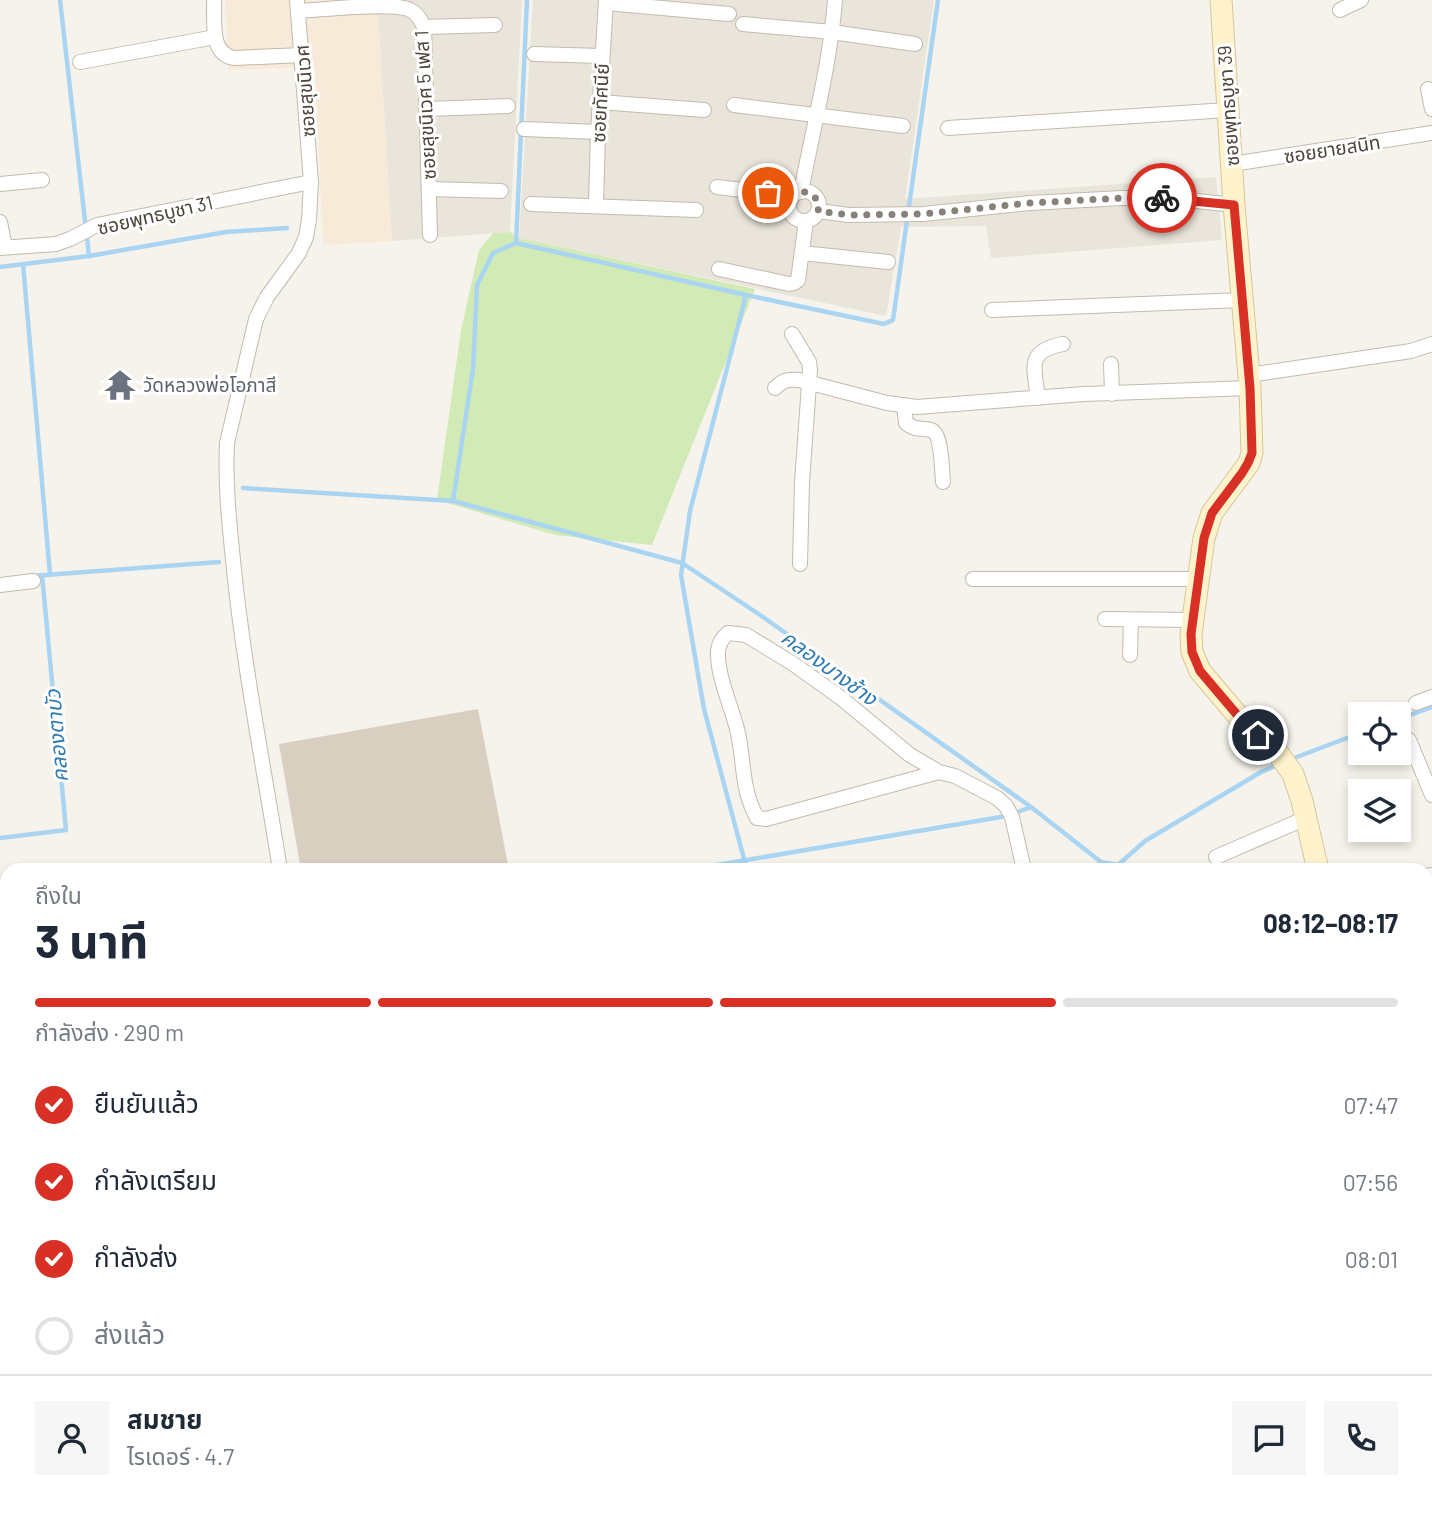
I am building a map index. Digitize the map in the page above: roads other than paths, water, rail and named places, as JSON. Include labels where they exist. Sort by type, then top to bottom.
[{"type":"street","points":[[214,0],[215,37],[220,51],[226,57],[303,55]]},
{"type":"street","points":[[717,187],[797,194],[811,194],[819,206],[818,211],[811,219],[800,221],[791,213],[789,207],[797,194],[818,116],[835,0]]},
{"type":"street","name":"ซอยพุทธบูชา 39","points":[[1221,0],[1252,453],[1242,473],[1212,513],[1204,538],[1191,634],[1192,652],[1200,671],[1239,717],[1277,752],[1293,774],[1316,863]]},
{"type":"street","points":[[1340,10],[1360,0]]},
{"type":"street","points":[[606,1],[729,14]]},
{"type":"street","name":"ซอยทัศนีย์","points":[[596,205],[606,1]]},
{"type":"street","name":"ซอยสุขนิเวศ 5 เฟส 1","points":[[298,5],[404,7],[414,11],[424,27],[430,235]]},
{"type":"street","name":"ซอยสุขนิเวศ","points":[[279,863],[237,607],[226,464],[228,443],[256,319],[267,297],[299,253],[309,220],[311,182],[298,5]]},
{"type":"street","points":[[743,24],[832,32],[915,44]]},
{"type":"street","points":[[424,27],[495,25]]},
{"type":"street","points":[[80,62],[215,37]]},
{"type":"street","points":[[534,54],[602,56]]},
{"type":"street","points":[[1428,89],[1432,109]]},
{"type":"street","points":[[600,102],[704,110]]},
{"type":"street","points":[[734,105],[903,126]]},
{"type":"street","points":[[428,109],[508,107]]},
{"type":"street","points":[[948,128],[1228,110]]},
{"type":"street","points":[[524,129],[598,132]]},
{"type":"street","name":"ซอยยายสนิท","points":[[1232,164],[1432,133]]},
{"type":"street","points":[[0,184],[42,180]]},
{"type":"street","name":"ซอยพุทธบูชา 31","points":[[2,247],[56,244],[97,225],[311,182]]},
{"type":"street","points":[[429,189],[501,191]]},
{"type":"street","points":[[818,211],[849,215],[923,214],[1030,203],[1122,198],[1169,198],[1234,205]]},
{"type":"street","points":[[531,204],[696,210]]},
{"type":"street","points":[[719,269],[794,283],[798,280],[806,221]]},
{"type":"street","points":[[0,222],[2,247]]},
{"type":"street","points":[[802,253],[888,262]]},
{"type":"street","points":[[992,310],[1242,300]]},
{"type":"street","points":[[792,334],[809,362],[800,564]]},
{"type":"street","points":[[1038,398],[1035,359],[1048,346],[1063,344]]},
{"type":"street","points":[[775,388],[781,381],[800,380],[887,403],[917,407],[1112,394],[1249,382],[1411,351],[1432,344]]},
{"type":"street","points":[[1111,364],[1112,394]]},
{"type":"street","points":[[904,405],[906,423],[911,427],[933,431],[936,435],[943,482]]},
{"type":"street","points":[[973,579],[1198,579]]},
{"type":"street","points":[[0,585],[33,581]]},
{"type":"street","points":[[1105,620],[1193,620]]},
{"type":"street","points":[[1130,655],[1131,620]]},
{"type":"street","points":[[939,772],[766,819],[757,818],[746,795],[738,731],[722,683],[718,650],[722,638],[728,633],[746,635],[841,698],[910,755],[939,772],[955,776],[997,798],[1009,812],[1022,863]]},
{"type":"street","points":[[1416,703],[1432,697]]},
{"type":"street","points":[[1411,745],[1432,795]]},
{"type":"street","points":[[1216,857],[1306,818]]},
{"type":"waterway","points":[[60,0],[89,256]]},
{"type":"waterway","points":[[453,501],[473,369],[477,285],[493,253],[516,243],[527,0]]},
{"type":"waterway","points":[[516,243],[884,324],[893,320],[938,0]]},
{"type":"waterway","points":[[0,267],[89,256],[226,232],[287,228]]},
{"type":"waterway","points":[[23,264],[50,574]]},
{"type":"waterway","points":[[745,863],[704,709],[681,575],[690,511],[746,295]]},
{"type":"waterway","name":"คลองบางช้าง","points":[[243,488],[453,501],[682,563],[763,617],[1031,807],[1101,862],[1107,863]]},
{"type":"waterway","points":[[32,576],[219,562]]},
{"type":"waterway","name":"คลองตาบัว","points":[[0,838],[66,830],[42,575]]},
{"type":"waterway","name":"คลองบางช้าง","points":[[1411,714],[1432,707]]},
{"type":"waterway","name":"คลองบางช้าง","points":[[1289,760],[1348,738]]},
{"type":"waterway","name":"คลองบางช้าง","points":[[1120,863],[1145,841],[1277,765]]},
{"type":"waterway","points":[[1015,813],[1031,807]]},
{"type":"waterway","points":[[728,863],[1007,816]]},
{"type":"place","name":"วัดหลวงพ่อโอภาสี","points":[[120,385]]}]
